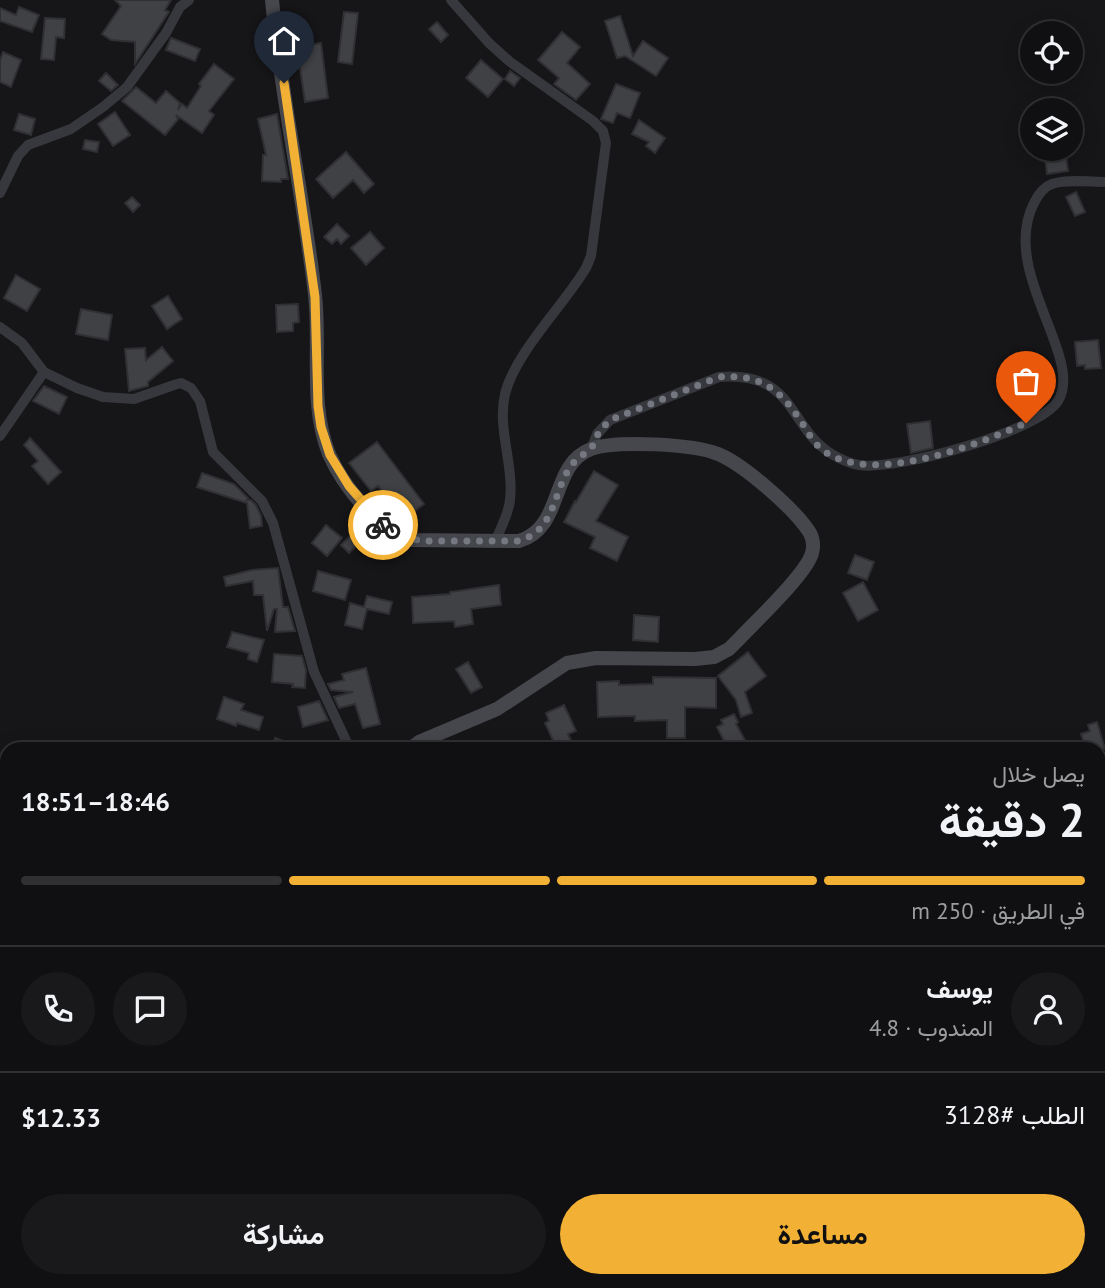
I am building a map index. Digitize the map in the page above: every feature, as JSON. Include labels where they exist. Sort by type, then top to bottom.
[{"type":"main road","points":[[272,0],[315,297],[321,427],[330,455],[367,509],[399,537],[425,541],[519,541],[532,537],[547,520],[569,467],[580,455],[591,449],[614,444],[689,447],[718,454],[741,466],[789,509],[809,532],[813,541],[812,554],[804,568],[729,649],[714,657],[596,658],[568,663],[497,709],[419,742]]},
{"type":"street","points":[[0,193],[18,156],[28,145],[71,129],[127,87],[166,33],[180,6],[189,0]]},
{"type":"street","points":[[450,0],[509,61],[593,121],[603,131],[606,143],[591,256],[586,268],[525,354],[505,392],[502,418],[511,495],[496,540]]},
{"type":"street","points":[[591,449],[597,434],[610,420],[719,377],[737,376],[775,389],[788,401],[818,446],[839,458],[860,465],[890,464],[940,454],[986,441],[1045,414],[1057,401],[1063,387],[1061,360],[1028,268],[1024,239],[1029,212],[1039,193],[1052,184],[1105,182]]},
{"type":"street","points":[[0,327],[22,343],[44,372],[77,388],[118,399],[135,400],[181,383],[191,388],[200,401],[213,452],[262,501],[273,523],[314,672],[347,742]]},
{"type":"street","points":[[0,436],[44,372]]},
{"type":"building","points":[[115,0],[171,0],[165,10],[169,12],[135,64],[135,42],[111,40],[102,34],[121,6]]},
{"type":"building","points":[[19,7],[39,15],[32,32],[0,21],[0,8],[16,15]]},
{"type":"building","points":[[344,12],[358,13],[352,64],[338,62]]},
{"type":"building","points":[[620,16],[633,56],[643,41],[668,58],[656,76],[625,56],[617,58],[605,21]]},
{"type":"building","points":[[45,18],[65,19],[64,38],[56,37],[54,60],[41,59]]},
{"type":"building","points":[[437,22],[448,35],[441,42],[429,29]]},
{"type":"building","points":[[562,32],[580,47],[567,63],[590,84],[576,100],[554,84],[559,78],[538,60]]},
{"type":"building","points":[[171,38],[200,49],[195,61],[166,50]]},
{"type":"building","points":[[321,43],[328,98],[305,102],[297,47]]},
{"type":"building","points":[[3,52],[21,60],[11,87],[0,82],[0,60]]},
{"type":"building","points":[[481,60],[503,79],[488,97],[466,78]]},
{"type":"building","points":[[214,64],[234,79],[209,111],[214,115],[202,133],[176,115],[178,119],[165,135],[122,101],[136,87],[156,103],[166,91],[180,103],[178,110],[182,104],[187,108],[201,86],[199,84]]},
{"type":"building","points":[[510,71],[520,78],[514,86],[505,79]]},
{"type":"building","points":[[106,73],[118,85],[111,91],[99,81]]},
{"type":"building","points":[[616,84],[640,93],[630,118],[617,113],[613,123],[601,119]]},
{"type":"building","points":[[115,112],[130,135],[113,146],[98,124]]},
{"type":"building","points":[[19,114],[35,119],[31,135],[14,130]]},
{"type":"building","points":[[277,114],[288,179],[281,179],[281,182],[262,181],[263,155],[266,155],[258,119]]},
{"type":"building","points":[[639,120],[665,138],[655,153],[646,146],[649,142],[632,134]]},
{"type":"building","points":[[85,140],[99,142],[97,152],[83,149]]},
{"type":"building","points":[[346,152],[374,184],[364,193],[353,180],[333,198],[316,179]]},
{"type":"building","points":[[1045,161],[1067,161],[1068,171],[1047,174]]},
{"type":"building","points":[[1076,192],[1085,212],[1075,216],[1066,197]]},
{"type":"building","points":[[132,197],[140,205],[133,212],[125,203]]},
{"type":"building","points":[[337,224],[349,236],[341,244],[337,239],[332,244],[324,237]]},
{"type":"building","points":[[370,232],[384,248],[366,265],[351,248]]},
{"type":"building","points":[[16,275],[40,289],[27,311],[4,298]]},
{"type":"building","points":[[168,296],[182,319],[167,329],[152,306]]},
{"type":"building","points":[[298,304],[299,322],[293,323],[293,331],[277,332],[276,305]]},
{"type":"building","points":[[81,309],[112,315],[108,340],[76,334]]},
{"type":"building","points":[[1098,340],[1101,368],[1085,369],[1085,365],[1077,366],[1075,342]]},
{"type":"building","points":[[162,347],[173,361],[148,382],[148,386],[129,391],[125,349],[145,348],[146,360]]},
{"type":"building","points":[[44,386],[67,397],[59,414],[33,401]]},
{"type":"building","points":[[930,421],[933,448],[911,453],[907,424]]},
{"type":"building","points":[[30,438],[61,472],[48,484],[32,466],[38,461],[24,445]]},
{"type":"building","points":[[377,442],[424,504],[403,520],[378,486],[371,491],[349,463]]},
{"type":"building","points":[[594,471],[618,485],[596,521],[628,537],[617,561],[590,548],[595,537],[564,522]]},
{"type":"building","points":[[202,473],[234,484],[247,500],[256,505],[262,526],[250,528],[247,503],[197,487]]},
{"type":"building","points":[[326,525],[342,538],[327,556],[312,543]]},
{"type":"building","points":[[350,536],[358,544],[349,553],[341,545]]},
{"type":"building","points":[[855,555],[874,562],[867,580],[848,573]]},
{"type":"building","points":[[278,568],[283,607],[288,607],[295,631],[275,632],[277,609],[274,609],[267,631],[263,595],[254,595],[253,581],[226,586],[224,577],[252,570]]},
{"type":"building","points":[[318,571],[351,580],[345,600],[313,591]]},
{"type":"building","points":[[863,582],[878,610],[858,621],[843,593]]},
{"type":"building","points":[[499,585],[501,605],[471,609],[473,624],[455,627],[454,621],[413,623],[412,597],[450,594]]},
{"type":"building","points":[[367,596],[392,602],[389,614],[367,609],[362,629],[345,625],[350,603],[364,607]]},
{"type":"building","points":[[634,615],[659,617],[658,642],[633,640]]},
{"type":"building","points":[[232,632],[264,640],[257,662],[248,659],[249,653],[227,647]]},
{"type":"building","points":[[748,652],[766,676],[745,692],[752,713],[741,717],[736,700],[718,676]]},
{"type":"building","points":[[274,654],[302,656],[306,670],[305,688],[272,682]]},
{"type":"building","points":[[468,662],[482,687],[471,693],[456,669]]},
{"type":"building","points":[[366,668],[380,724],[363,728],[355,704],[339,708],[334,697],[353,692],[331,690],[328,684],[344,680],[342,674]]},
{"type":"building","points":[[653,677],[716,678],[716,708],[685,707],[685,738],[667,738],[667,720],[635,721],[635,716],[598,717],[597,682],[619,681],[619,685],[653,684]]},
{"type":"building","points":[[224,697],[244,704],[241,710],[263,717],[259,730],[217,719]]},
{"type":"building","points":[[319,701],[328,720],[303,727],[298,707]]},
{"type":"building","points":[[564,705],[576,731],[568,734],[572,742],[554,742],[545,723],[549,721],[546,713]]},
{"type":"building","points":[[734,714],[745,740],[724,742],[717,727],[723,724],[721,720]]},
{"type":"building","points":[[1097,722],[1103,742],[1084,742],[1081,734],[1090,731],[1088,725]]},
{"type":"way so far","points":[[383,525],[399,537],[411,540],[519,541],[532,537],[547,520],[569,467],[580,455],[591,449],[597,434],[610,420],[719,377],[737,376],[775,389],[788,401],[818,446],[839,458],[860,465],[890,464],[929,457],[986,441],[1026,423]]},
{"type":"route","points":[[284,83],[315,297],[321,427],[330,455],[349,486],[383,525]]}]
